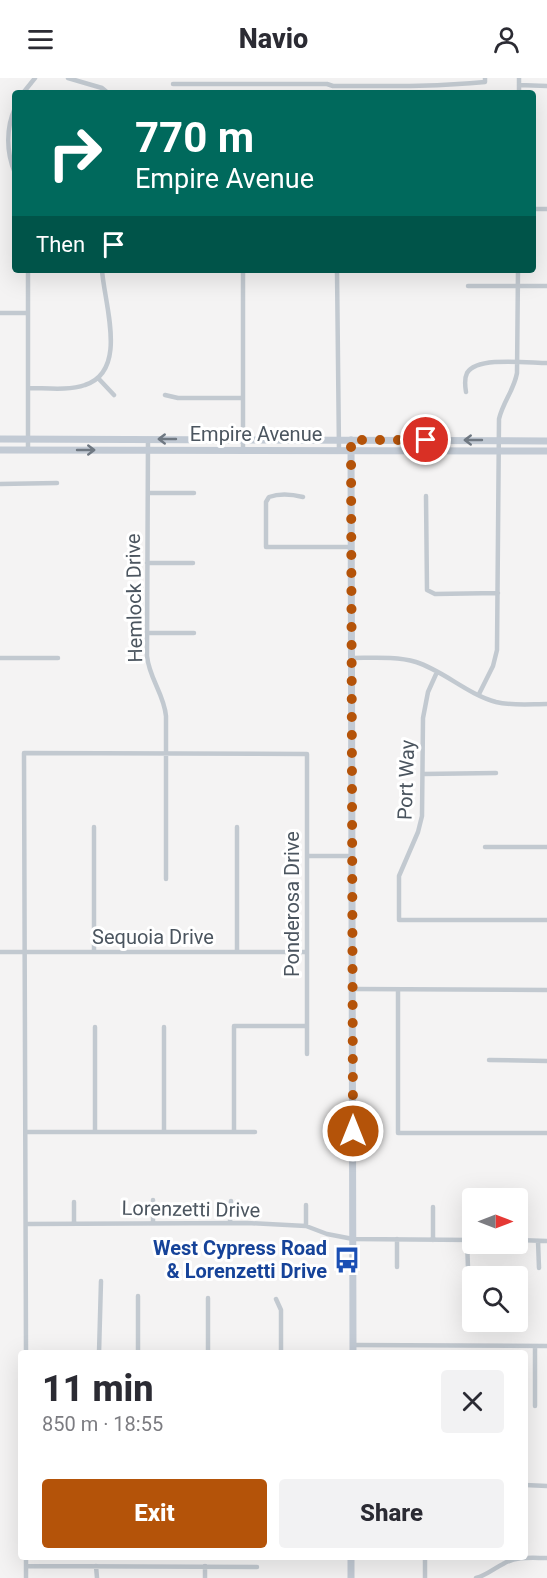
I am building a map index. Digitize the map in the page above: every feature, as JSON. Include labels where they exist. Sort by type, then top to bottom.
[{"type":"main road","name":"Empire Avenue","points":[[0,439],[547,441]]},
{"type":"main road","points":[[351,440],[353,1349]]},
{"type":"main road","name":"Empire Avenue","points":[[0,450],[547,451]]},
{"type":"main road","points":[[351,1560],[351,1578]]},
{"type":"street","points":[[25,90],[35,78]]},
{"type":"street","points":[[68,78],[104,90]]},
{"type":"street","points":[[519,78],[519,90]]},
{"type":"street","points":[[173,84],[199,81],[244,85],[407,86],[456,85],[485,80]]},
{"type":"street","points":[[244,85],[244,90]]},
{"type":"street","points":[[519,86],[547,86]]},
{"type":"street","points":[[12,118],[8,145],[12,161]]},
{"type":"street","points":[[28,273],[28,450]]},
{"type":"street","points":[[28,388],[73,388],[83,386],[98,378],[110,359],[112,350],[102,273]]},
{"type":"street","points":[[243,273],[243,451]]},
{"type":"street","points":[[337,273],[339,451]]},
{"type":"street","points":[[479,694],[493,666],[497,650],[498,451],[501,409],[515,382],[518,363],[518,273]]},
{"type":"street","points":[[468,286],[547,286]]},
{"type":"street","points":[[0,313],[28,313]]},
{"type":"street","points":[[466,392],[465,379],[468,372],[477,364],[547,363]]},
{"type":"street","points":[[98,378],[114,395]]},
{"type":"street","points":[[165,395],[178,398],[243,398]]},
{"type":"street","name":"Hemlock Drive","points":[[148,439],[147,656],[150,672],[165,706],[166,879]]},
{"type":"street","points":[[0,484],[57,483]]},
{"type":"street","points":[[148,493],[194,493]]},
{"type":"street","points":[[303,497],[285,494],[268,497],[266,547],[351,547]]},
{"type":"street","points":[[426,496],[427,590],[435,594],[498,593]]},
{"type":"street","points":[[147,563],[194,563]]},
{"type":"street","points":[[147,633],[194,633]]},
{"type":"street","points":[[0,658],[58,658]]},
{"type":"street","points":[[351,658],[407,660],[425,665],[499,703],[547,704]]},
{"type":"street","name":"Port Way","points":[[437,672],[424,705],[422,816],[418,832],[405,857],[399,876],[399,920],[547,920]]},
{"type":"street","points":[[27,1350],[24,753],[166,753]]},
{"type":"street","name":"Ponderosa Drive","points":[[166,753],[307,754],[307,1054]]},
{"type":"street","points":[[423,774],[496,773]]},
{"type":"street","points":[[94,827],[94,952]]},
{"type":"street","points":[[237,827],[237,951]]},
{"type":"street","points":[[485,847],[547,847]]},
{"type":"street","points":[[307,856],[352,856]]},
{"type":"street","name":"Sequoia Drive","points":[[0,952],[307,952]]},
{"type":"street","points":[[353,989],[547,990]]},
{"type":"street","points":[[398,990],[398,1132],[547,1133]]},
{"type":"street","points":[[234,1132],[234,1026],[306,1026]]},
{"type":"street","points":[[95,1027],[95,1132]]},
{"type":"street","points":[[164,1027],[164,1132]]},
{"type":"street","points":[[489,1060],[547,1061]]},
{"type":"street","points":[[26,1132],[255,1132]]},
{"type":"street","points":[[153,1200],[153,1222]]},
{"type":"street","points":[[230,1222],[231,1201]]},
{"type":"street","points":[[74,1202],[74,1224]]},
{"type":"street","points":[[306,1205],[306,1226]]},
{"type":"street","points":[[433,1208],[433,1240]]},
{"type":"street","name":"Lorenzetti Drive","points":[[26,1224],[230,1222],[306,1226],[327,1234],[353,1239],[462,1240]]},
{"type":"street","points":[[397,1239],[397,1267]]},
{"type":"street","points":[[528,1240],[547,1241]]},
{"type":"street","points":[[538,1241],[539,1268]]},
{"type":"street","points":[[99,1350],[100,1281]]},
{"type":"street","points":[[138,1296],[138,1350]]},
{"type":"street","points":[[208,1298],[208,1350]]},
{"type":"street","points":[[276,1299],[281,1310],[281,1350]]},
{"type":"street","points":[[353,1349],[397,1346],[547,1346]]},
{"type":"street","points":[[535,1346],[535,1406]]},
{"type":"street","points":[[528,1485],[547,1486]]},
{"type":"street","points":[[528,1559],[547,1558]]},
{"type":"street","points":[[26,1560],[26,1578]]},
{"type":"street","points":[[425,1560],[425,1578]]},
{"type":"street","points":[[476,1578],[486,1577],[512,1560]]},
{"type":"street","points":[[26,1566],[257,1567]]},
{"type":"street","points":[[96,1566],[96,1578]]},
{"type":"street","points":[[205,1566],[205,1578]]},
{"type":"place","name":"West Cypress Road & Lorenzetti Drive","points":[[347,1260]]},
{"type":"route","points":[[353,1131],[351,440],[426,440]]}]
